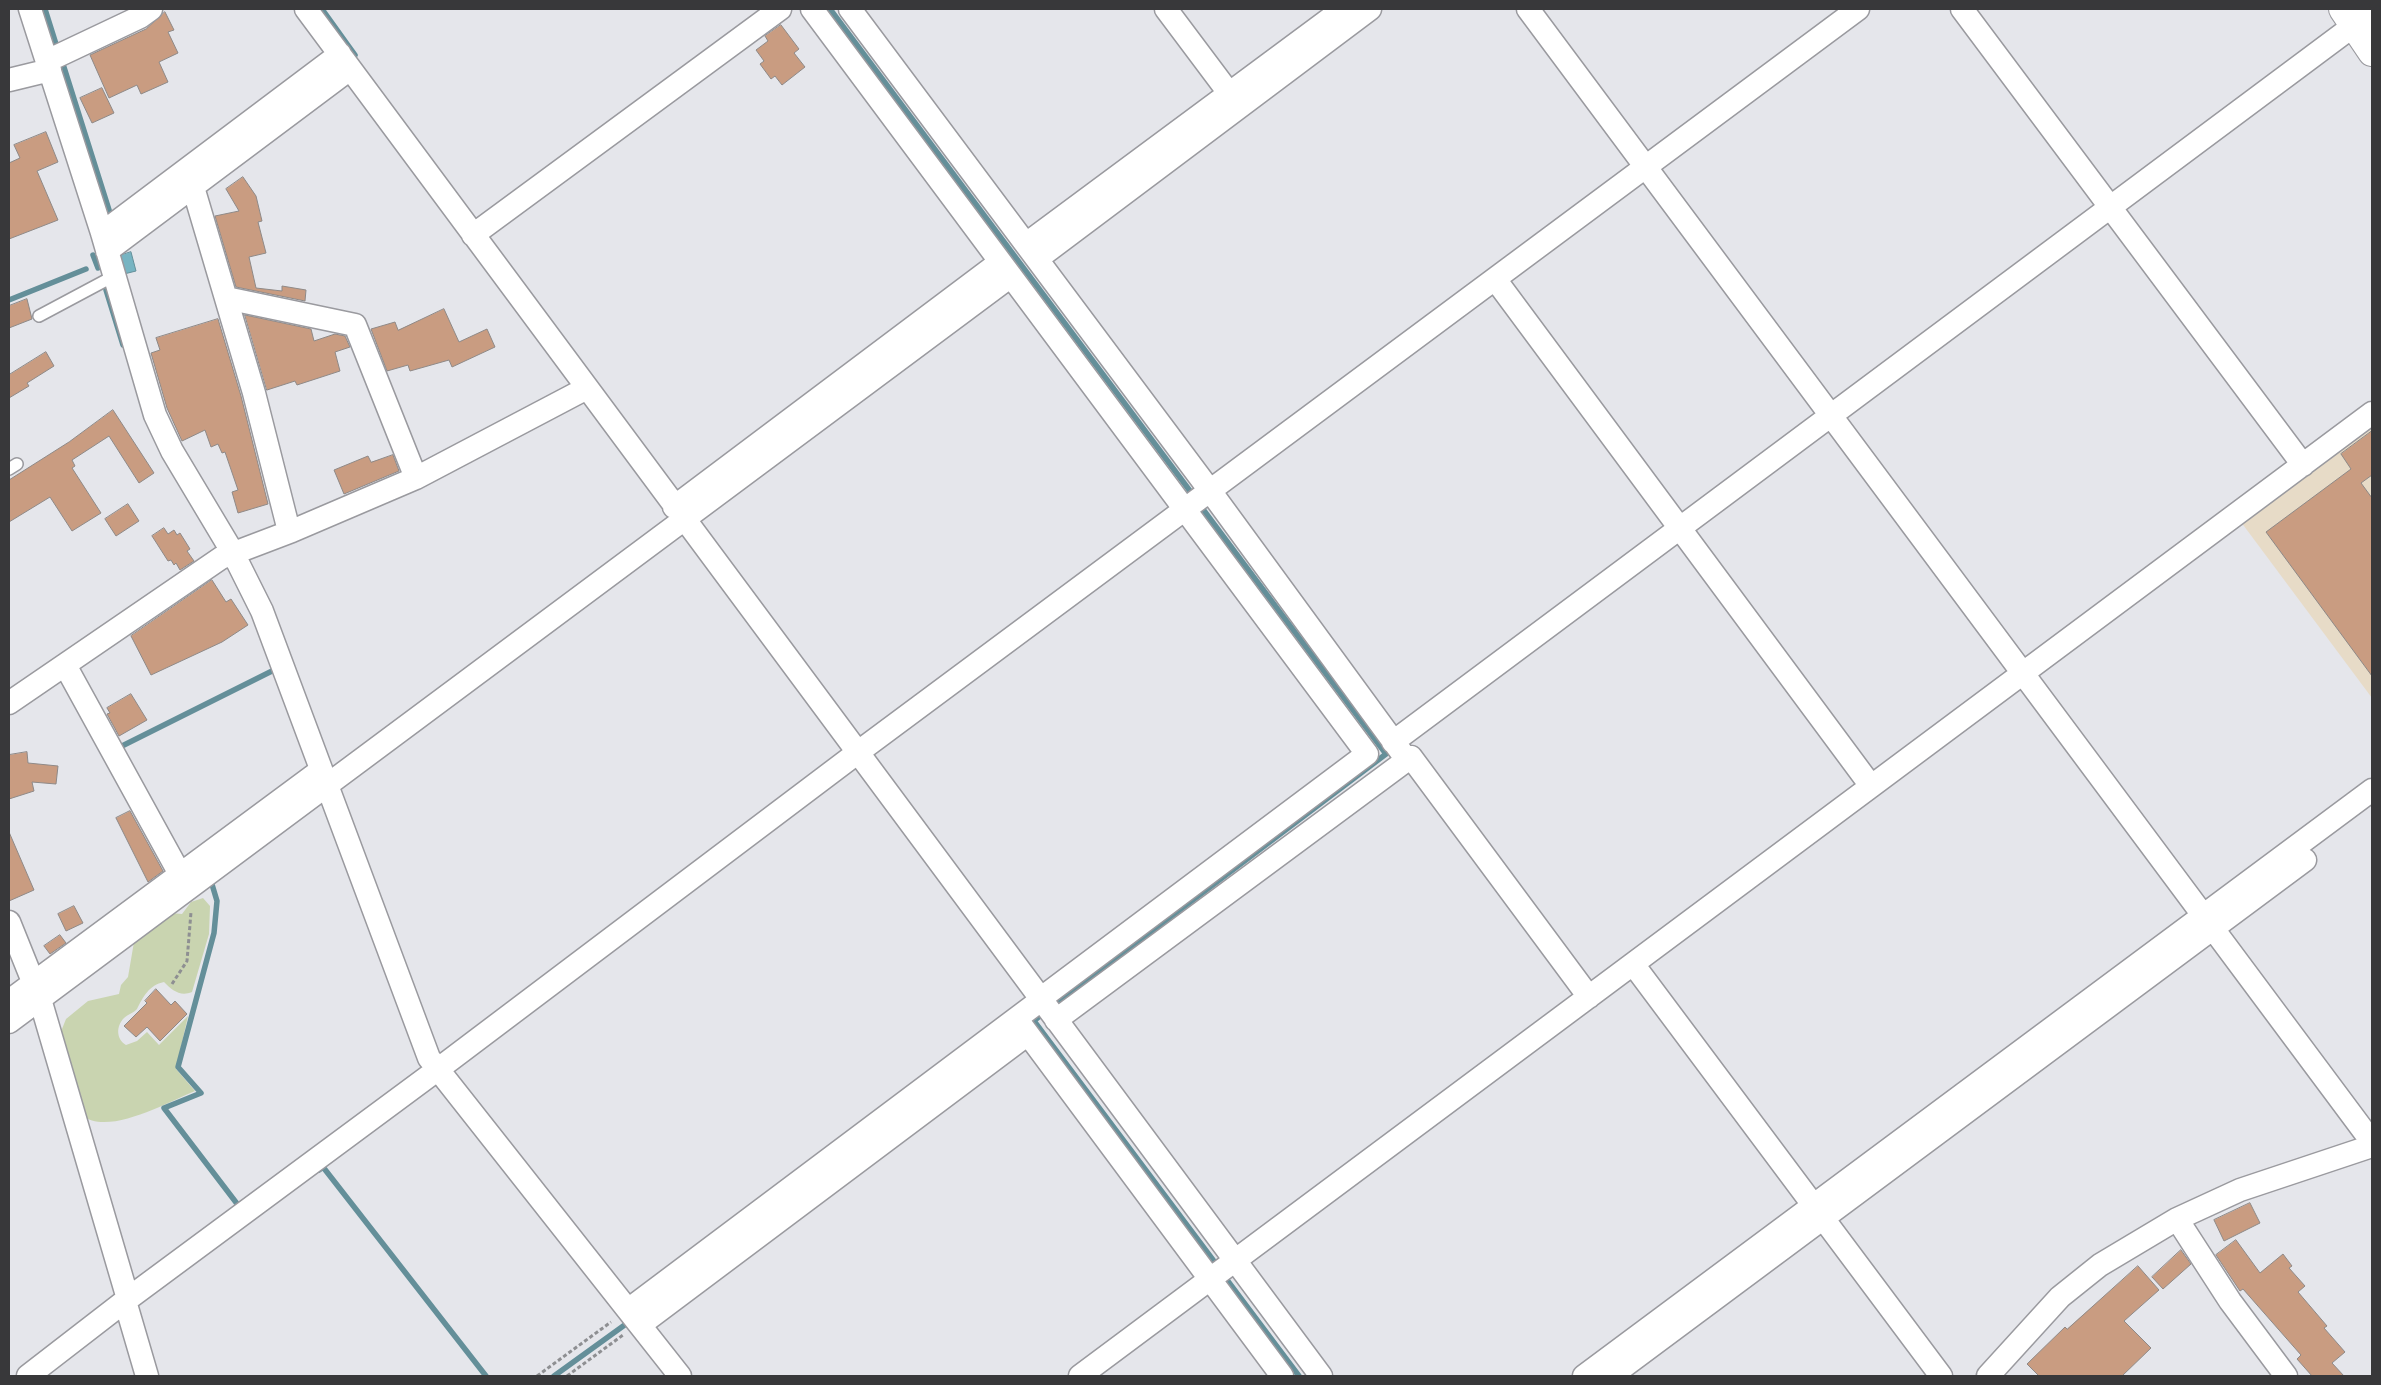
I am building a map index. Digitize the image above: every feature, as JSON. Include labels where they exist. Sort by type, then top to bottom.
[{"type":"street","points":[[30,9],[104,242],[155,415],[172,451],[233,553],[262,611],[428,1058],[680,1376]]},
{"type":"street","points":[[9,80],[48,66],[140,17],[151,9]]},
{"type":"street","points":[[306,9],[1056,1020],[1222,1271],[1282,1376]]},
{"type":"street","points":[[473,235],[780,9]]},
{"type":"street","points":[[636,1320],[1022,1026],[1040,999],[1367,754],[812,9]]},
{"type":"street","points":[[850,9],[1211,492],[1400,751],[1411,757],[1589,997]]},
{"type":"street","points":[[1166,9],[1229,93]]},
{"type":"street","points":[[1031,251],[1229,93],[1343,9]]},
{"type":"street","points":[[1031,251],[1370,9]]},
{"type":"street","points":[[1528,9],[2372,1142]]},
{"type":"street","points":[[28,1376],[127,1300],[438,1070],[857,753],[1186,511],[1645,166],[1858,9]]},
{"type":"street","points":[[1962,9],[2303,465]]},
{"type":"street","points":[[1056,1020],[1400,751],[1683,534],[2363,28]]},
{"type":"street","points":[[104,242],[345,61]]},
{"type":"street","points":[[104,242],[193,187],[345,61]]},
{"type":"street","points":[[193,187],[254,393],[289,531]]},
{"type":"street","points":[[9,1022],[37,991],[1006,269]]},
{"type":"street","points":[[1495,279],[1870,786]]},
{"type":"street","points":[[226,298],[355,325],[416,478]]},
{"type":"street","points":[[9,703],[221,558],[416,478],[587,388]]},
{"type":"street","points":[[1080,1376],[2372,413]]},
{"type":"street","points":[[65,665],[184,881]]},
{"type":"street","points":[[1611,1376],[1819,1212],[2208,922],[2372,790]]},
{"type":"street","points":[[2208,922],[2372,810]]},
{"type":"street","points":[[9,922],[37,991],[127,1300],[147,1376]]},
{"type":"street","points":[[1633,964],[1941,1376]]},
{"type":"street","points":[[9,1001],[37,991]]},
{"type":"street","points":[[1022,1026],[1222,1271],[1322,1376]]},
{"type":"street","points":[[1988,1376],[2060,1297],[2100,1266],[2177,1219],[2240,1190],[2372,1146]]},
{"type":"street","points":[[1584,1376],[1819,1212]]},
{"type":"street","points":[[2177,1219],[2230,1301],[2286,1376]]},
{"type":"lane","points":[[39,316],[114,276]]},
{"type":"path","points":[[172,984],[187,961],[192,896],[184,881]]},
{"type":"path","points":[[537,1376],[636,1320]]},
{"type":"path","points":[[567,1376],[636,1320]]},
{"type":"shaded area","points":[[2372,423],[2372,698],[2241,522]]},
{"type":"green space","points":[[203,898],[210,906],[209,934],[192,992],[180,993],[164,982],[154,986],[144,996],[137,1009],[121,1021],[118,1028],[120,1039],[126,1045],[137,1041],[147,1032],[159,1045],[188,1016],[176,1069],[195,1091],[154,1109],[122,1120],[93,1121],[82,1115],[60,1034],[66,1019],[88,1001],[119,994],[121,985],[128,977],[134,942],[171,913],[182,914],[191,902]]},
{"type":"water","points":[[131,252],[136,271],[124,274],[119,256]]},
{"type":"building","points":[[165,12],[174,30],[168,32],[178,53],[159,62],[168,82],[141,94],[137,85],[109,98],[90,55],[146,29]]},
{"type":"building","points":[[781,25],[799,49],[794,53],[805,67],[782,85],[775,76],[771,79],[760,64],[764,61],[756,50],[768,41],[765,36]]},
{"type":"building","points":[[102,88],[114,113],[92,123],[80,98]]},
{"type":"building","points":[[46,132],[58,162],[37,171],[58,220],[9,239],[9,163],[20,158],[14,145]]},
{"type":"building","points":[[243,177],[256,196],[262,221],[258,222],[266,253],[249,257],[256,288],[282,291],[282,286],[306,290],[305,301],[236,287],[215,216],[239,211],[226,189]]},
{"type":"building","points":[[27,299],[32,319],[9,328],[9,306]]},
{"type":"building","points":[[444,309],[459,342],[487,329],[495,347],[452,367],[449,360],[410,371],[408,365],[387,371],[371,329],[395,322],[398,330]]},
{"type":"building","points":[[245,315],[311,329],[314,341],[335,334],[345,336],[350,347],[335,352],[340,371],[297,385],[295,381],[267,390]]},
{"type":"building","points":[[218,319],[241,396],[268,504],[238,513],[232,492],[238,490],[225,452],[222,453],[218,444],[211,447],[205,430],[182,441],[167,408],[151,353],[160,350],[156,338]]},
{"type":"building","points":[[46,352],[54,366],[27,383],[29,386],[9,398],[9,375]]},
{"type":"building","points":[[113,410],[154,473],[139,483],[109,436],[72,460],[75,466],[72,468],[101,513],[72,531],[50,497],[9,522],[9,480],[69,442]]},
{"type":"building","points":[[2372,431],[2372,475],[2361,483],[2372,498],[2372,676],[2266,532],[2351,469],[2341,454]]},
{"type":"building","points":[[393,455],[399,471],[344,494],[334,470],[368,456],[371,462]]},
{"type":"building","points":[[128,504],[139,521],[116,536],[105,519]]},
{"type":"building","points":[[164,528],[168,534],[174,530],[177,535],[180,533],[190,549],[187,551],[194,561],[180,570],[176,563],[174,565],[171,560],[168,561],[152,536]]},
{"type":"building","points":[[212,580],[226,602],[231,599],[248,625],[222,642],[151,675],[131,636]]},
{"type":"building","points":[[131,694],[147,720],[119,736],[107,714],[110,713],[107,708]]},
{"type":"building","points":[[27,752],[28,763],[58,766],[56,784],[32,782],[34,791],[9,799],[9,755]]},
{"type":"building","points":[[130,811],[163,871],[148,882],[116,818]]},
{"type":"building","points":[[9,832],[34,890],[9,901]]},
{"type":"building","points":[[74,906],[83,923],[66,931],[58,914]]},
{"type":"building","points":[[60,935],[66,943],[50,954],[44,946]]},
{"type":"building","points":[[156,989],[171,1005],[175,1001],[187,1014],[160,1041],[147,1027],[136,1037],[124,1026],[147,1003],[145,1001]]},
{"type":"building","points":[[2250,1203],[2260,1223],[2224,1241],[2214,1220]]},
{"type":"building","points":[[2236,1240],[2260,1273],[2283,1254],[2292,1266],[2289,1268],[2305,1286],[2298,1292],[2327,1326],[2324,1328],[2345,1352],[2332,1363],[2344,1376],[2312,1376],[2297,1359],[2301,1355],[2243,1289],[2240,1291],[2216,1255]]},
{"type":"building","points":[[2181,1250],[2191,1264],[2163,1289],[2152,1277]]},
{"type":"building","points":[[2138,1266],[2159,1290],[2124,1321],[2151,1348],[2122,1376],[2039,1376],[2027,1364],[2065,1327],[2067,1329]]},
{"type":"waterway","points":[[45,9],[56,44]]},
{"type":"waterway","points":[[322,9],[355,55]]},
{"type":"waterway","points":[[830,9],[1193,495]]},
{"type":"waterway","points":[[63,64],[110,213]]},
{"type":"waterway","points":[[93,255],[98,268]]},
{"type":"waterway","points":[[9,300],[86,269]]},
{"type":"waterway","points":[[106,290],[123,345]]},
{"type":"waterway","points":[[1054,1005],[1386,754],[1202,508]]},
{"type":"waterway","points":[[120,747],[274,670]]},
{"type":"waterway","points":[[211,881],[217,901],[214,933],[178,1067],[201,1093],[164,1108],[238,1205]]},
{"type":"waterway","points":[[1040,1016],[1034,1021],[1219,1268]]},
{"type":"waterway","points":[[319,1170],[323,1167],[486,1376]]},
{"type":"waterway","points":[[1224,1276],[1299,1376]]},
{"type":"waterway","points":[[554,1376],[626,1324]]}]
